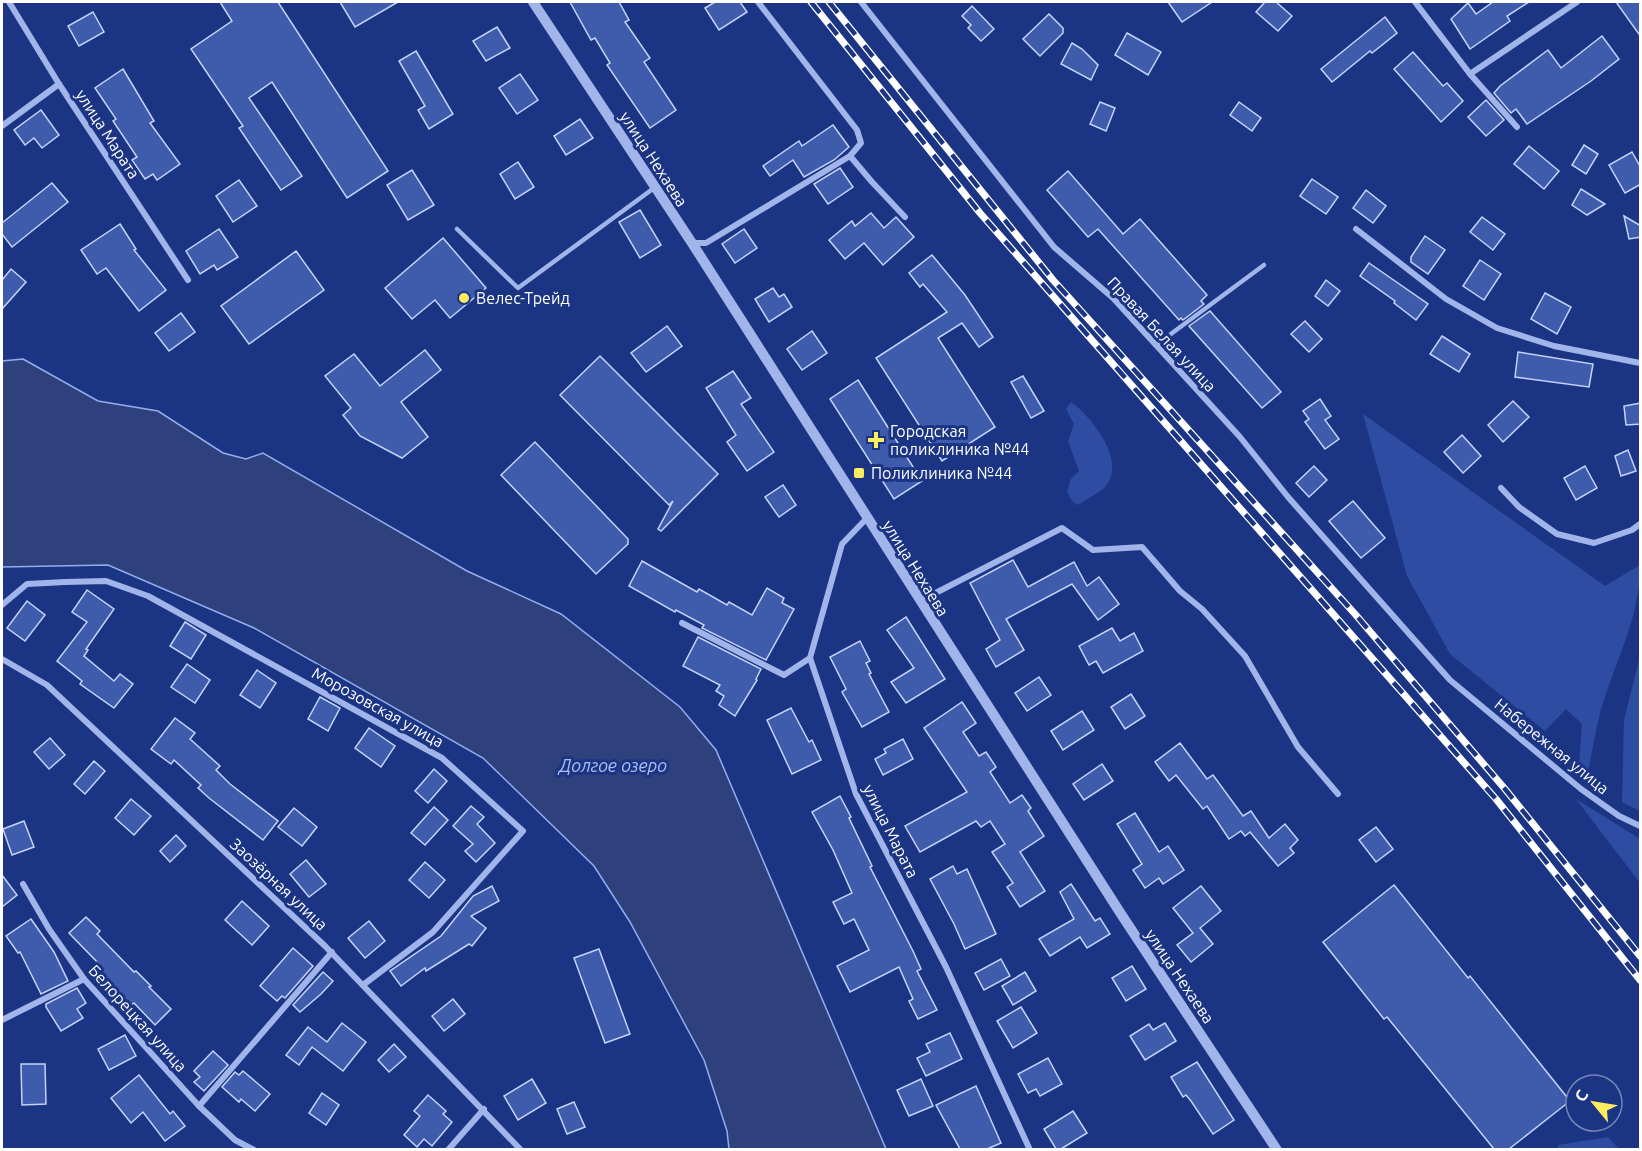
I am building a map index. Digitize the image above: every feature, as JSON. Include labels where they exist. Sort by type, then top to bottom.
[{"type":"street","name":"улица Марата","points":[[9,2],[59,84],[188,280]]},
{"type":"street","name":"улица Нехаева","points":[[533,2],[692,243],[1127,924],[1277,1149]]},
{"type":"street","points":[[692,243],[706,243],[850,156],[861,143],[857,130],[758,2]]},
{"type":"street","name":"Правая Белая улица","points":[[861,2],[1054,247],[1113,297],[1240,437],[1288,496],[1449,681]]},
{"type":"street","points":[[1415,2],[1470,74],[1517,127]]},
{"type":"street","points":[[1470,74],[1577,2]]},
{"type":"street","points":[[2,126],[59,84]]},
{"type":"street","points":[[850,156],[905,218]]},
{"type":"street","points":[[1356,229],[1446,299],[1497,328],[1554,346],[1641,363]]},
{"type":"street","points":[[1501,488],[1519,507],[1557,534],[1594,543],[1632,530],[1641,524]]},
{"type":"street","points":[[682,623],[784,675],[810,658],[842,544],[867,518]]},
{"type":"street","points":[[919,601],[1062,528],[1093,550],[1142,547],[1180,591],[1202,609],[1245,656],[1298,747],[1338,794]]},
{"type":"street","name":"Морозовская улица","points":[[2,605],[27,584],[106,581],[148,596],[442,758],[523,831],[433,932],[363,985]]},
{"type":"street","name":"улица Марата","points":[[810,658],[856,794],[946,967],[1030,1149]]},
{"type":"street","name":"Заозёрная улица","points":[[2,659],[47,685],[332,952],[521,1149]]},
{"type":"street","name":"Набережная улица","points":[[1449,681],[1581,789],[1619,816],[1641,826]]},
{"type":"street","name":"Белорецкая улица","points":[[23,884],[49,929],[84,979],[199,1106],[235,1140],[254,1149]]},
{"type":"street","points":[[199,1106],[332,952]]},
{"type":"street","points":[[2,1020],[84,979]]},
{"type":"street","points":[[448,1149],[484,1109]]},
{"type":"street","points":[[231,1149],[235,1140]]},
{"type":"lane","points":[[457,229],[518,288],[654,188]]},
{"type":"lane","points":[[1156,345],[1264,265]]},
{"type":"shaded area","points":[[1071,402],[1088,418],[1104,440],[1112,464],[1111,476],[1106,486],[1078,505],[1072,501],[1067,492],[1071,479],[1079,471],[1068,441],[1074,424],[1066,409]]},
{"type":"shaded area","points":[[1363,414],[1605,586],[1640,565],[1636,603],[1626,640],[1600,713],[1588,773],[1579,767],[1582,724],[1566,709],[1545,731],[1450,654],[1407,576]]},
{"type":"shaded area","points":[[1640,656],[1640,811],[1622,802],[1624,720]]},
{"type":"shaded area","points":[[1576,799],[1640,839],[1640,883]]},
{"type":"shaded area","points":[[1608,1137],[1619,1149],[1558,1149],[1558,1145]]},
{"type":"water","name":"Долгое озеро","points":[[23,359],[98,401],[158,411],[223,453],[246,459],[263,453],[467,571],[561,614],[680,707],[716,750],[886,1149],[729,1149],[727,1131],[704,1060],[630,922],[594,866],[483,758],[254,628],[108,565],[2,567],[2,361]]},
{"type":"building","points":[[220,2],[278,2],[388,171],[347,198],[272,82],[249,98],[302,176],[281,190],[239,128],[243,126],[191,49],[232,21]]},
{"type":"building","points":[[340,2],[398,2],[355,27]]},
{"type":"building","points":[[570,2],[619,2],[629,20],[625,22],[650,58],[644,62],[676,110],[650,128],[607,65],[610,63],[595,38],[591,40]]},
{"type":"building","points":[[715,2],[740,2],[747,12],[719,30],[705,8]]},
{"type":"building","points":[[1168,2],[1212,2],[1182,22]]},
{"type":"building","points":[[1265,2],[1276,2],[1292,16],[1278,31],[1256,12]]},
{"type":"building","points":[[1493,2],[1529,2],[1507,16],[1510,21],[1470,49],[1451,19],[1468,3],[1476,14]]},
{"type":"building","points":[[1616,2],[1641,2],[1641,37]]},
{"type":"building","points":[[972,6],[994,29],[981,41],[968,28],[971,25],[962,16]]},
{"type":"building","points":[[93,12],[104,32],[79,46],[68,26]]},
{"type":"building","points":[[1049,14],[1063,28],[1063,33],[1040,56],[1023,39]]},
{"type":"building","points":[[1385,17],[1397,33],[1372,53],[1370,51],[1332,82],[1321,69]]},
{"type":"building","points":[[497,27],[510,48],[486,61],[473,41]]},
{"type":"building","points":[[1127,33],[1161,52],[1148,75],[1115,55]]},
{"type":"building","points":[[1602,36],[1619,59],[1591,81],[1527,124],[1516,109],[1511,113],[1494,93],[1548,50],[1561,68]]},
{"type":"building","points":[[1072,43],[1082,49],[1098,65],[1091,80],[1061,64]]},
{"type":"building","points":[[416,51],[453,114],[429,129],[418,110],[425,106],[399,61]]},
{"type":"building","points":[[1413,52],[1443,86],[1447,83],[1463,101],[1441,122],[1394,69]]},
{"type":"building","points":[[123,69],[154,121],[150,123],[180,164],[157,180],[153,174],[145,179],[132,160],[137,157],[113,121],[116,119],[95,88]]},
{"type":"building","points":[[520,74],[538,100],[517,114],[499,88]]},
{"type":"building","points":[[1486,100],[1504,120],[1486,136],[1468,117]]},
{"type":"building","points":[[1100,102],[1115,108],[1106,131],[1090,124]]},
{"type":"building","points":[[1239,102],[1261,118],[1252,131],[1230,115]]},
{"type":"building","points":[[41,110],[59,135],[42,148],[34,138],[25,145],[14,130]]},
{"type":"building","points":[[580,119],[593,138],[566,155],[554,136]]},
{"type":"building","points":[[833,125],[849,147],[834,160],[804,177],[793,160],[770,176],[763,166],[799,141],[802,146]]},
{"type":"building","points":[[1584,145],[1598,154],[1586,174],[1572,165]]},
{"type":"building","points":[[1529,146],[1559,171],[1544,189],[1514,164]]},
{"type":"building","points":[[1632,152],[1641,168],[1641,184],[1625,193],[1609,165]]},
{"type":"building","points":[[518,162],[534,187],[515,199],[500,174]]},
{"type":"building","points":[[840,168],[853,187],[828,204],[814,184]]},
{"type":"building","points":[[412,170],[434,205],[408,220],[387,185]]},
{"type":"building","points":[[1068,171],[1123,234],[1140,219],[1207,295],[1201,301],[1204,304],[1183,320],[1181,318],[1179,320],[1098,229],[1088,237],[1047,190]]},
{"type":"building","points":[[1312,179],[1338,197],[1326,214],[1300,196]]},
{"type":"building","points":[[239,180],[257,206],[233,222],[216,196]]},
{"type":"building","points":[[52,183],[68,202],[12,247],[2,234],[2,223]]},
{"type":"building","points":[[1581,189],[1605,204],[1587,215],[1572,205]]},
{"type":"building","points":[[1366,190],[1386,206],[1373,223],[1353,208]]},
{"type":"building","points":[[640,210],[661,245],[640,258],[619,222]]},
{"type":"building","points":[[871,213],[884,228],[896,217],[914,237],[883,265],[864,243],[845,259],[829,240],[852,221],[855,226]]},
{"type":"building","points":[[1624,216],[1641,226],[1641,237],[1629,239]]},
{"type":"building","points":[[1482,217],[1505,234],[1493,250],[1470,232]]},
{"type":"building","points":[[120,224],[136,249],[134,250],[166,290],[139,311],[106,268],[97,274],[81,250]]},
{"type":"building","points":[[219,229],[238,257],[217,270],[214,265],[200,274],[186,251]]},
{"type":"building","points":[[744,229],[757,248],[735,263],[722,244]]},
{"type":"building","points":[[1425,236],[1445,250],[1428,274],[1411,262],[1411,257]]},
{"type":"building","points":[[443,238],[486,288],[450,318],[435,300],[412,319],[385,288]]},
{"type":"building","points":[[296,251],[324,290],[249,344],[221,306]]},
{"type":"building","points":[[932,255],[965,295],[993,337],[979,347],[962,323],[938,338],[995,427],[942,461],[876,358],[947,312],[923,284],[920,287],[909,273]]},
{"type":"building","points":[[1480,260],[1501,274],[1484,300],[1463,286]]},
{"type":"building","points":[[1369,263],[1428,304],[1416,320],[1394,303],[1395,301],[1360,276]]},
{"type":"building","points":[[11,269],[26,282],[2,309],[2,280]]},
{"type":"building","points":[[1326,280],[1340,291],[1328,306],[1315,296]]},
{"type":"building","points":[[773,288],[779,297],[784,294],[792,307],[769,322],[755,299]]},
{"type":"building","points":[[1545,293],[1571,307],[1557,334],[1531,319]]},
{"type":"building","points":[[1210,311],[1281,392],[1262,408],[1189,326]]},
{"type":"building","points":[[181,313],[195,332],[169,351],[155,333]]},
{"type":"building","points":[[1305,321],[1322,339],[1309,352],[1291,334]]},
{"type":"building","points":[[667,326],[682,346],[646,372],[631,353]]},
{"type":"building","points":[[812,331],[827,353],[802,370],[787,349]]},
{"type":"building","points":[[1442,336],[1470,354],[1459,372],[1430,354]]},
{"type":"building","points":[[425,350],[441,370],[401,402],[428,437],[402,458],[360,436],[343,415],[351,408],[325,376],[354,354],[380,386]]},
{"type":"building","points":[[1518,352],[1593,364],[1589,387],[1515,377]]},
{"type":"building","points":[[600,356],[718,474],[661,531],[658,529],[673,501],[669,505],[560,395]]},
{"type":"building","points":[[733,371],[751,398],[741,404],[774,452],[747,471],[727,442],[736,435],[706,388]]},
{"type":"building","points":[[1023,376],[1044,411],[1031,418],[1011,382]]},
{"type":"building","name":"Городская поликлиника №44","points":[[858,380],[922,481],[894,499],[830,399]]},
{"type":"building","points":[[1320,399],[1331,416],[1325,420],[1339,439],[1325,449],[1305,422],[1309,419],[1303,411]]},
{"type":"building","points":[[1513,401],[1529,417],[1503,442],[1488,425]]},
{"type":"building","points":[[1641,403],[1641,424],[1626,425],[1624,406]]},
{"type":"building","points":[[1462,435],[1481,456],[1463,473],[1444,452]]},
{"type":"building","points":[[535,442],[628,539],[628,544],[596,574],[501,475]]},
{"type":"building","points":[[1628,450],[1636,471],[1621,476],[1615,456]]},
{"type":"building","points":[[1314,466],[1327,480],[1309,497],[1296,483]]},
{"type":"building","points":[[1585,466],[1597,488],[1576,500],[1564,478]]},
{"type":"building","points":[[783,485],[796,505],[779,517],[765,497]]},
{"type":"building","points":[[1353,501],[1385,538],[1361,558],[1329,521]]},
{"type":"building","points":[[1013,560],[1028,587],[1074,562],[1087,586],[1099,577],[1119,604],[1098,620],[1072,584],[1006,619],[1024,650],[996,667],[986,649],[1000,640],[970,583]]},
{"type":"building","points":[[642,561],[697,592],[699,589],[727,605],[729,602],[752,615],[767,588],[784,598],[782,603],[794,609],[766,660],[702,628],[704,625],[676,610],[675,612],[629,586]]},
{"type":"building","points":[[87,590],[114,609],[86,649],[88,650],[84,656],[114,681],[120,674],[133,684],[114,708],[80,684],[82,681],[57,661],[87,622],[72,612]]},
{"type":"building","points":[[27,601],[45,615],[25,641],[7,628]]},
{"type":"building","points":[[906,617],[945,679],[906,703],[891,682],[914,668],[887,630]]},
{"type":"building","points":[[185,622],[206,635],[191,659],[170,646]]},
{"type":"building","points":[[1112,628],[1120,641],[1134,633],[1143,651],[1103,673],[1096,661],[1089,665],[1079,646]]},
{"type":"building","points":[[698,637],[761,669],[757,680],[735,716],[719,705],[724,696],[716,691],[720,685],[683,666]]},
{"type":"building","points":[[860,641],[870,661],[866,663],[871,673],[869,674],[889,712],[862,727],[842,692],[846,689],[830,657]]},
{"type":"building","points":[[187,664],[210,680],[195,703],[171,687]]},
{"type":"building","points":[[257,670],[276,683],[260,708],[240,695]]},
{"type":"building","points":[[1039,677],[1051,695],[1027,711],[1015,693]]},
{"type":"building","points":[[1131,694],[1145,716],[1125,729],[1111,707]]},
{"type":"building","points":[[320,697],[340,708],[328,731],[308,719]]},
{"type":"building","points":[[962,702],[976,723],[963,732],[979,756],[986,752],[996,767],[990,772],[1010,803],[1022,795],[1031,808],[1028,811],[1044,836],[1020,852],[1045,891],[1020,907],[1007,887],[1013,883],[992,852],[1005,844],[990,821],[981,827],[976,821],[920,852],[905,826],[967,792],[924,728]]},
{"type":"building","points":[[791,708],[809,742],[812,740],[821,760],[792,774],[767,720]]},
{"type":"building","points":[[1082,711],[1094,730],[1063,750],[1051,731]]},
{"type":"building","points":[[175,718],[195,733],[190,739],[220,766],[216,770],[230,784],[278,821],[263,840],[209,798],[198,788],[201,785],[174,760],[171,764],[151,749]]},
{"type":"building","points":[[369,728],[395,746],[381,767],[355,748]]},
{"type":"building","points":[[50,738],[65,755],[49,769],[34,752]]},
{"type":"building","points":[[903,739],[913,759],[883,775],[875,759],[886,753],[884,749]]},
{"type":"building","points":[[1180,743],[1207,779],[1213,775],[1243,816],[1251,811],[1269,838],[1285,824],[1298,840],[1290,848],[1294,853],[1278,866],[1250,832],[1245,836],[1241,831],[1229,839],[1207,806],[1203,809],[1176,775],[1169,781],[1155,762]]},
{"type":"building","points":[[94,761],[105,771],[85,794],[74,784]]},
{"type":"building","points":[[1102,764],[1113,781],[1084,800],[1073,784]]},
{"type":"building","points":[[434,769],[447,781],[428,803],[415,791]]},
{"type":"building","points":[[840,796],[872,866],[870,867],[913,951],[921,969],[917,971],[937,1010],[918,1019],[909,1001],[913,999],[899,967],[850,992],[837,966],[869,950],[854,919],[844,924],[833,902],[852,893],[833,850],[812,812]]},
{"type":"building","points":[[131,799],[151,816],[134,835],[115,818]]},
{"type":"building","points":[[471,806],[484,817],[477,824],[495,843],[476,862],[465,851],[473,844],[453,826]]},
{"type":"building","points":[[434,807],[448,820],[425,845],[411,833]]},
{"type":"building","points":[[294,808],[317,827],[302,846],[278,827]]},
{"type":"building","points":[[1135,813],[1159,852],[1168,846],[1184,870],[1163,884],[1159,878],[1145,888],[1133,870],[1142,864],[1117,824]]},
{"type":"building","points":[[24,821],[34,847],[12,855],[3,829]]},
{"type":"building","points":[[1376,827],[1393,849],[1376,862],[1359,840]]},
{"type":"building","points":[[176,835],[186,846],[170,862],[160,851]]},
{"type":"building","points":[[306,860],[326,884],[309,897],[290,874]]},
{"type":"building","points":[[425,862],[445,880],[429,898],[409,880]]},
{"type":"building","points":[[953,866],[957,874],[967,869],[996,934],[965,949],[930,879]]},
{"type":"building","points":[[2,875],[17,895],[2,907]]},
{"type":"building","points":[[1071,884],[1095,921],[1100,918],[1110,934],[1087,948],[1080,937],[1050,956],[1039,939],[1074,919],[1060,892]]},
{"type":"building","points":[[1394,885],[1564,1094],[1564,1106],[1509,1149],[1494,1149],[1387,1017],[1384,1019],[1323,942]]},
{"type":"building","points":[[492,886],[499,901],[471,916],[486,928],[472,946],[469,944],[426,971],[425,968],[401,986],[390,971],[441,936],[473,896]]},
{"type":"building","points":[[1201,886],[1221,911],[1200,928],[1213,944],[1191,962],[1177,945],[1193,933],[1173,908]]},
{"type":"building","points":[[242,901],[269,926],[252,945],[225,920]]},
{"type":"building","points":[[86,917],[100,931],[97,934],[151,986],[149,987],[171,1009],[155,1025],[134,1003],[130,1006],[115,991],[117,990],[95,967],[99,964],[69,933]]},
{"type":"building","points":[[31,919],[54,952],[68,981],[41,994],[20,952],[18,953],[6,936]]},
{"type":"building","points":[[369,921],[385,941],[365,958],[348,938]]},
{"type":"building","points":[[293,948],[313,966],[285,998],[282,996],[277,1001],[260,986]]},
{"type":"building","points":[[599,949],[630,1034],[605,1043],[574,958]]},
{"type":"building","points":[[1001,959],[1010,976],[984,990],[975,973]]},
{"type":"building","points":[[1132,966],[1146,989],[1126,1001],[1112,978]]},
{"type":"building","points":[[323,972],[333,981],[300,1012],[293,1005]]},
{"type":"building","points":[[1025,972],[1036,991],[1013,1005],[1002,986]]},
{"type":"building","points":[[77,988],[86,1003],[77,1009],[83,1018],[61,1031],[46,1004]]},
{"type":"building","points":[[453,999],[465,1014],[444,1031],[432,1016]]},
{"type":"building","points":[[1021,1007],[1037,1033],[1013,1048],[997,1021]]},
{"type":"building","points":[[342,1023],[366,1042],[343,1071],[312,1047],[299,1065],[286,1055],[308,1027],[327,1042]]},
{"type":"building","points":[[1165,1023],[1176,1041],[1145,1060],[1130,1036],[1149,1024],[1153,1030]]},
{"type":"building","points":[[950,1033],[962,1059],[926,1076],[917,1058],[930,1052],[926,1044]]},
{"type":"building","points":[[125,1035],[136,1056],[109,1070],[98,1049]]},
{"type":"building","points":[[394,1044],[406,1057],[389,1072],[378,1060]]},
{"type":"building","points":[[213,1051],[228,1065],[204,1091],[194,1082],[200,1077],[194,1071]]},
{"type":"building","points":[[1048,1058],[1062,1084],[1040,1096],[1036,1089],[1028,1093],[1018,1074]]},
{"type":"building","points":[[1197,1062],[1234,1120],[1213,1134],[1191,1101],[1186,1095],[1183,1097],[1171,1077]]},
{"type":"building","points":[[21,1064],[45,1064],[46,1104],[22,1105]]},
{"type":"building","points":[[243,1071],[270,1094],[255,1111],[241,1099],[239,1102],[222,1087],[235,1072],[239,1075]]},
{"type":"building","points":[[139,1075],[170,1114],[173,1111],[185,1126],[165,1141],[143,1112],[131,1123],[111,1098]]},
{"type":"building","points":[[532,1079],[546,1103],[518,1120],[504,1096]]},
{"type":"building","points":[[921,1079],[933,1106],[909,1116],[897,1090]]},
{"type":"building","points":[[976,1086],[1001,1143],[987,1149],[960,1149],[936,1105]]},
{"type":"building","points":[[322,1093],[339,1105],[326,1125],[309,1113]]},
{"type":"building","points":[[428,1095],[446,1111],[443,1114],[452,1122],[432,1146],[424,1139],[417,1147],[404,1135],[420,1116],[414,1111]]},
{"type":"building","points":[[574,1102],[585,1127],[567,1134],[557,1109]]},
{"type":"building","points":[[1073,1111],[1087,1133],[1061,1149],[1056,1149],[1044,1129]]},
{"type":"railway","points":[[811,2],[980,213],[1496,799],[1640,980]]},
{"type":"railway","points":[[829,2],[1053,280],[1355,614],[1505,789],[1640,956]]},
{"type":"place","name":"Велес-Трейд","points":[[464,298]]},
{"type":"place","name":"Городская поликлиника №44","points":[[876,440]]},
{"type":"place","name":"Поликлиника №44","points":[[859,473]]}]
